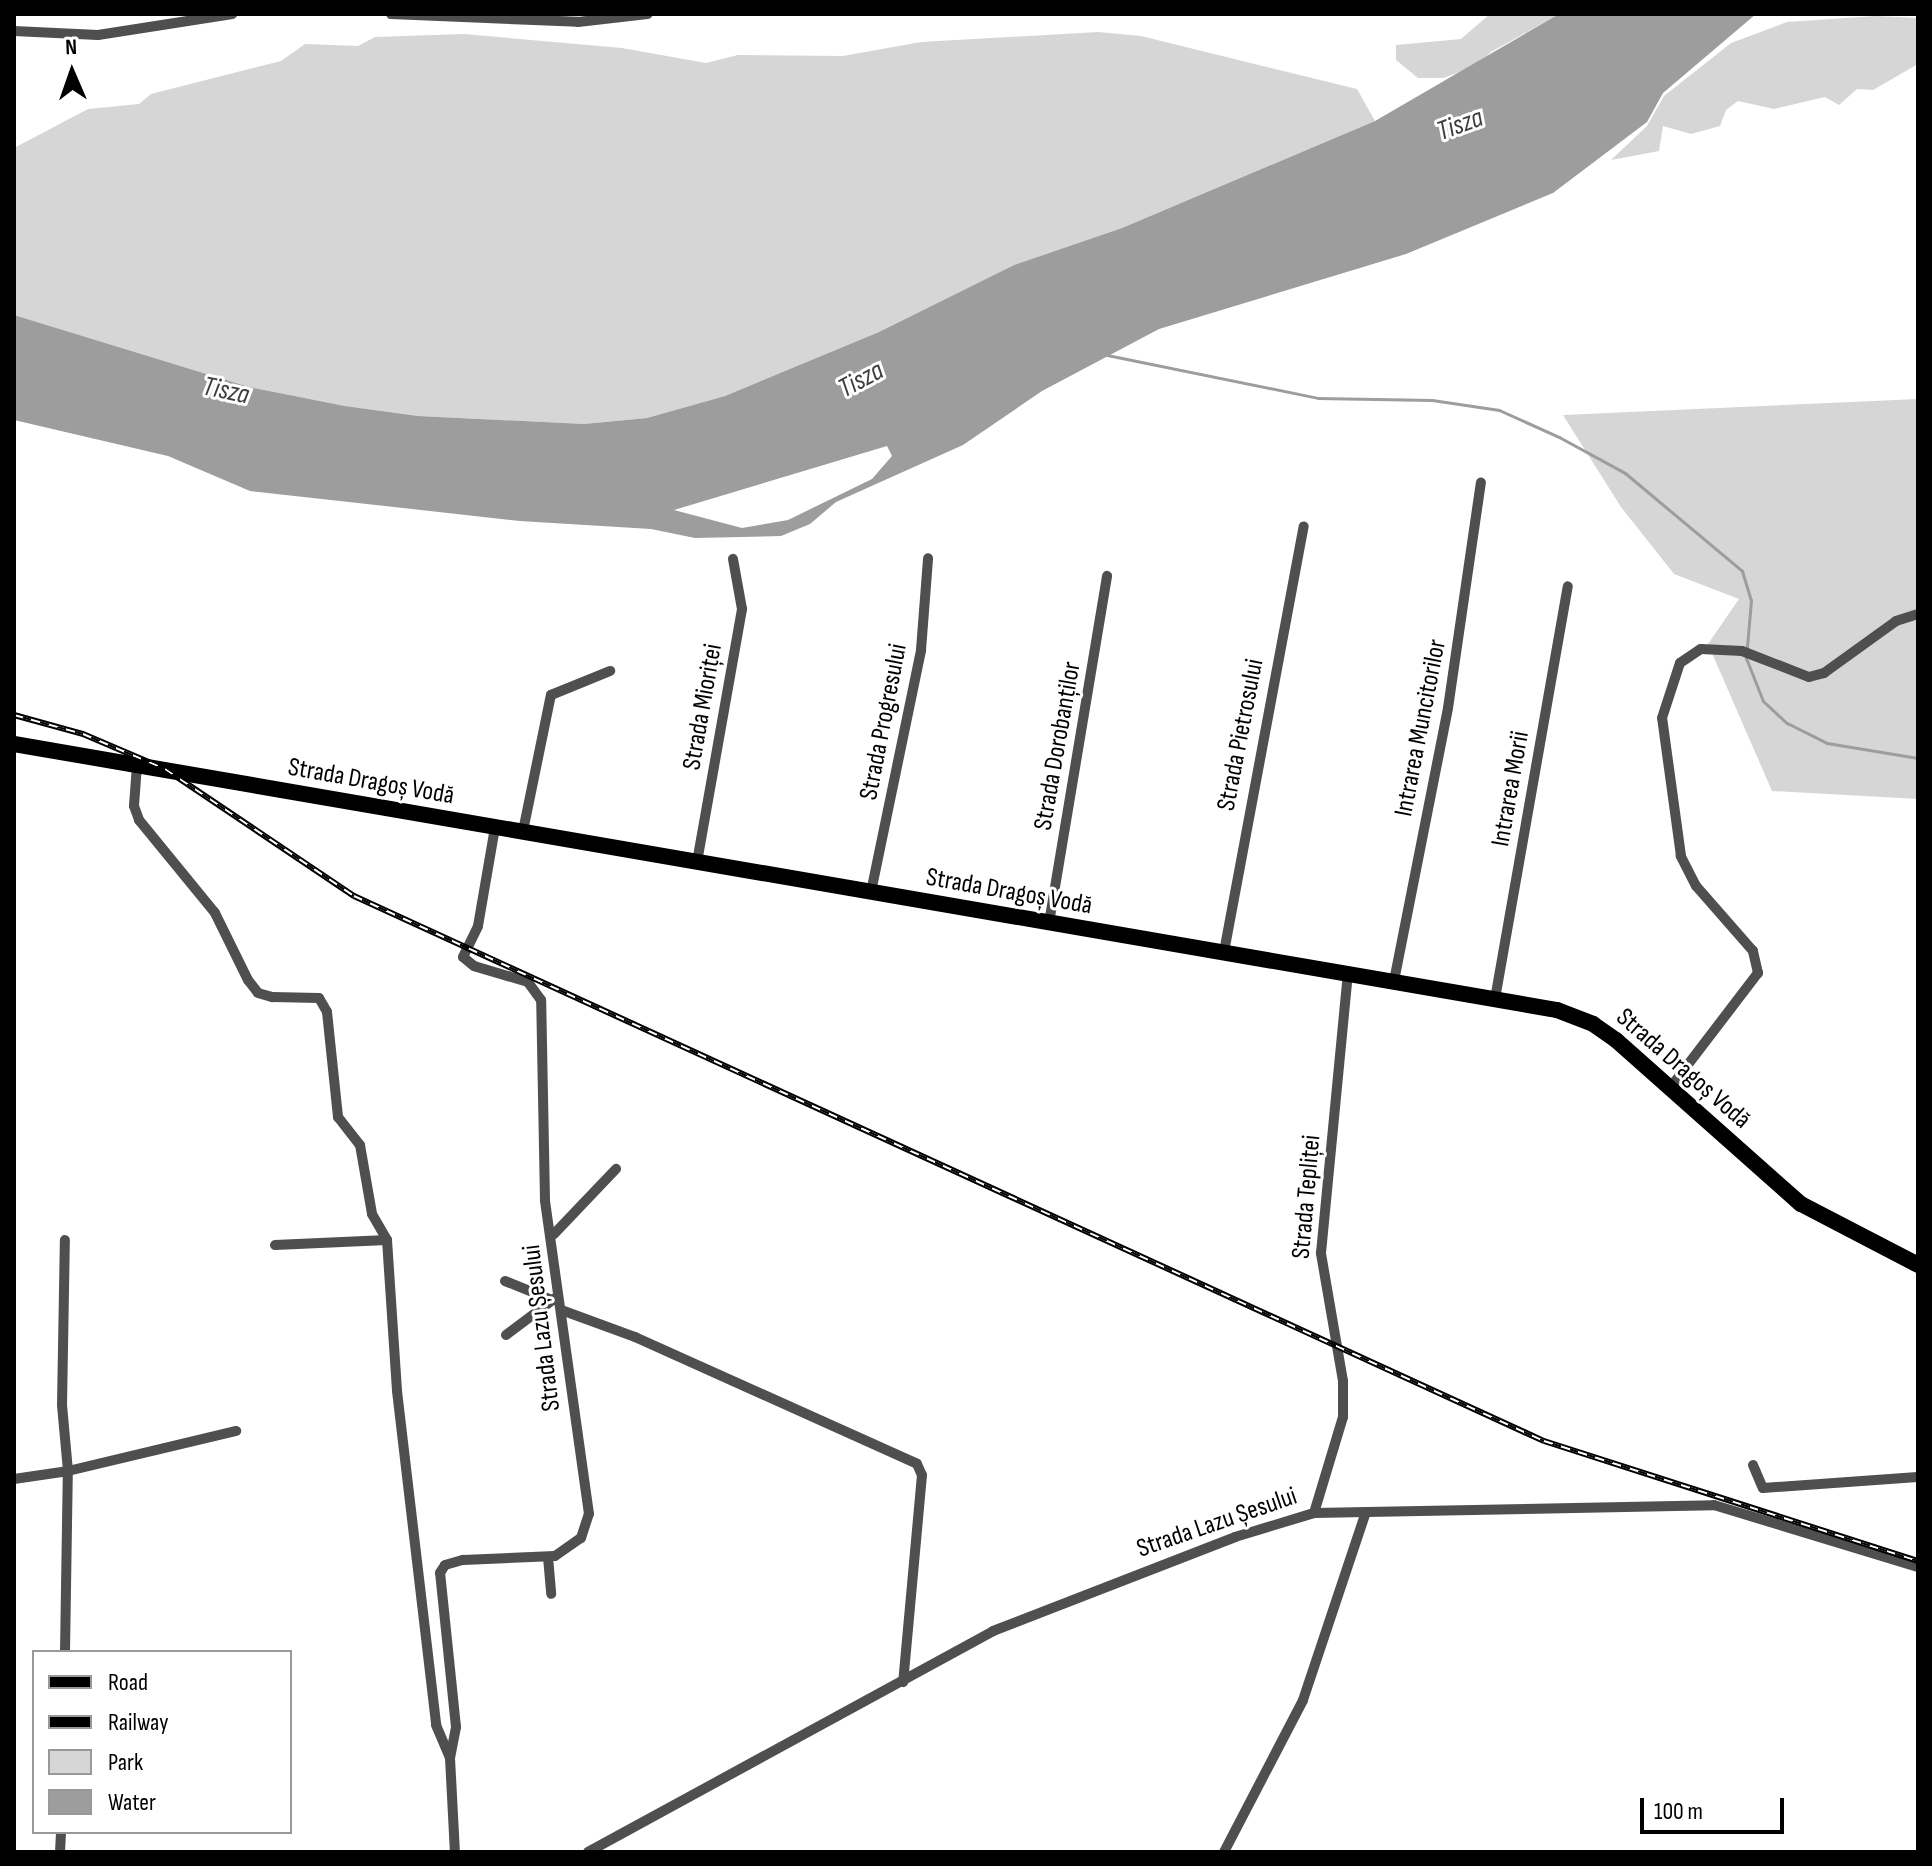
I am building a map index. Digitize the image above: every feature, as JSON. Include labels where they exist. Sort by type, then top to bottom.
[{"type":"main road","name":"Strada Dragoș Vodă","points":[[14,744],[1543,1007],[1593,1024],[1801,1204],[1918,1265]]},
{"type":"street","points":[[14,31],[98,35],[229,14]]},
{"type":"street","points":[[391,14],[578,22],[648,14]]},
{"type":"street","name":"Intrarea Muncitorilor","points":[[1394,981],[1453,678],[1481,482]]},
{"type":"street","name":"Strada Pietrosului","points":[[1224,952],[1304,526]]},
{"type":"street","name":"Strada Progresului","points":[[871,892],[921,650],[928,558]]},
{"type":"street","name":"Strada Mioriței","points":[[697,862],[742,609],[733,559]]},
{"type":"street","name":"Strada Dorobanților","points":[[1049,923],[1107,576]]},
{"type":"street","name":"Intrarea Morii","points":[[1495,999],[1568,586]]},
{"type":"street","points":[[1670,1088],[1758,973],[1753,951],[1696,886],[1681,856],[1662,742],[1663,705],[1689,654],[1701,649],[1747,652],[1809,677],[1824,673],[1896,621],[1918,614]]},
{"type":"street","points":[[523,831],[551,695],[610,671]]},
{"type":"street","name":"Strada Lazu Șesului","points":[[137,765],[134,806],[139,820],[215,913],[248,980],[258,993],[307,995],[325,1005],[338,1117],[360,1145],[372,1214],[387,1240],[397,1391],[436,1725],[450,1758]]},
{"type":"street","name":"Strada Lazu Șesului","points":[[455,1852],[450,1758],[456,1727],[440,1573],[445,1565],[463,1560],[548,1557],[581,1538],[589,1514],[564,1311],[555,1298],[554,1234],[544,1175],[541,1000],[528,982],[474,966],[463,957],[478,926],[495,828]]},
{"type":"street","name":"Strada Tepliței","points":[[1314,1513],[1343,1417],[1343,1381],[1321,1253],[1348,974]]},
{"type":"street","points":[[554,1234],[616,1169]]},
{"type":"street","points":[[65,1240],[62,1405],[68,1471],[65,1650]]},
{"type":"street","points":[[275,1245],[387,1240]]},
{"type":"street","points":[[505,1281],[555,1298]]},
{"type":"street","points":[[506,1335],[555,1298]]},
{"type":"street","points":[[564,1311],[635,1337],[917,1464],[922,1475],[903,1682]]},
{"type":"street","points":[[14,1479],[68,1471],[236,1431]]},
{"type":"street","points":[[1753,1465],[1763,1488],[1918,1477]]},
{"type":"street","name":"Strada Lazu Șesului","points":[[588,1852],[768,1750],[903,1682],[993,1631],[1056,1605],[1314,1513],[1365,1515],[1714,1505],[1918,1567]]},
{"type":"street","points":[[1224,1852],[1303,1700],[1365,1515]]},
{"type":"street","points":[[548,1557],[551,1594]]},
{"type":"green space","points":[[1490,14],[1559,14],[1491,52],[1474,67],[1443,78],[1418,78],[1396,60],[1396,45],[1461,39]]},
{"type":"green space","points":[[1876,16],[1918,18],[1918,64],[1873,90],[1857,89],[1839,105],[1825,97],[1774,109],[1738,101],[1726,110],[1720,126],[1691,134],[1663,126],[1659,151],[1611,160],[1647,126],[1664,96],[1731,43],[1787,22]]},
{"type":"green space","points":[[1098,32],[1141,36],[1357,89],[1375,121],[1122,228],[1014,265],[879,332],[725,396],[647,418],[584,424],[418,416],[345,406],[249,387],[14,315],[14,148],[88,109],[139,104],[151,94],[281,61],[305,44],[358,46],[375,37],[464,34],[622,48],[706,63],[738,55],[843,56],[921,42]]},
{"type":"green space","points":[[1918,399],[1918,799],[1772,791],[1708,644],[1739,599],[1674,574],[1621,507],[1563,415]]},
{"type":"water","name":"Tisza","points":[[1559,14],[1756,14],[1663,93],[1647,122],[1553,193],[1406,254],[1159,329],[1042,391],[963,445],[836,502],[810,524],[781,536],[695,538],[651,529],[520,521],[250,491],[168,456],[14,420],[14,315],[249,387],[345,406],[418,416],[584,424],[647,418],[725,396],[879,332],[1014,265],[1122,228],[1375,121]],"holes":[[[887,446],[892,456],[872,479],[788,520],[742,528],[674,510]]]},
{"type":"waterway","points":[[1107,355],[1318,398],[1432,400],[1499,410],[1559,437],[1625,473],[1742,571],[1751,600],[1746,658],[1763,701],[1787,723],[1827,743],[1918,758]]},
{"type":"railway","points":[[14,715],[83,734],[165,769],[354,896],[1544,1441],[1918,1561]]}]
